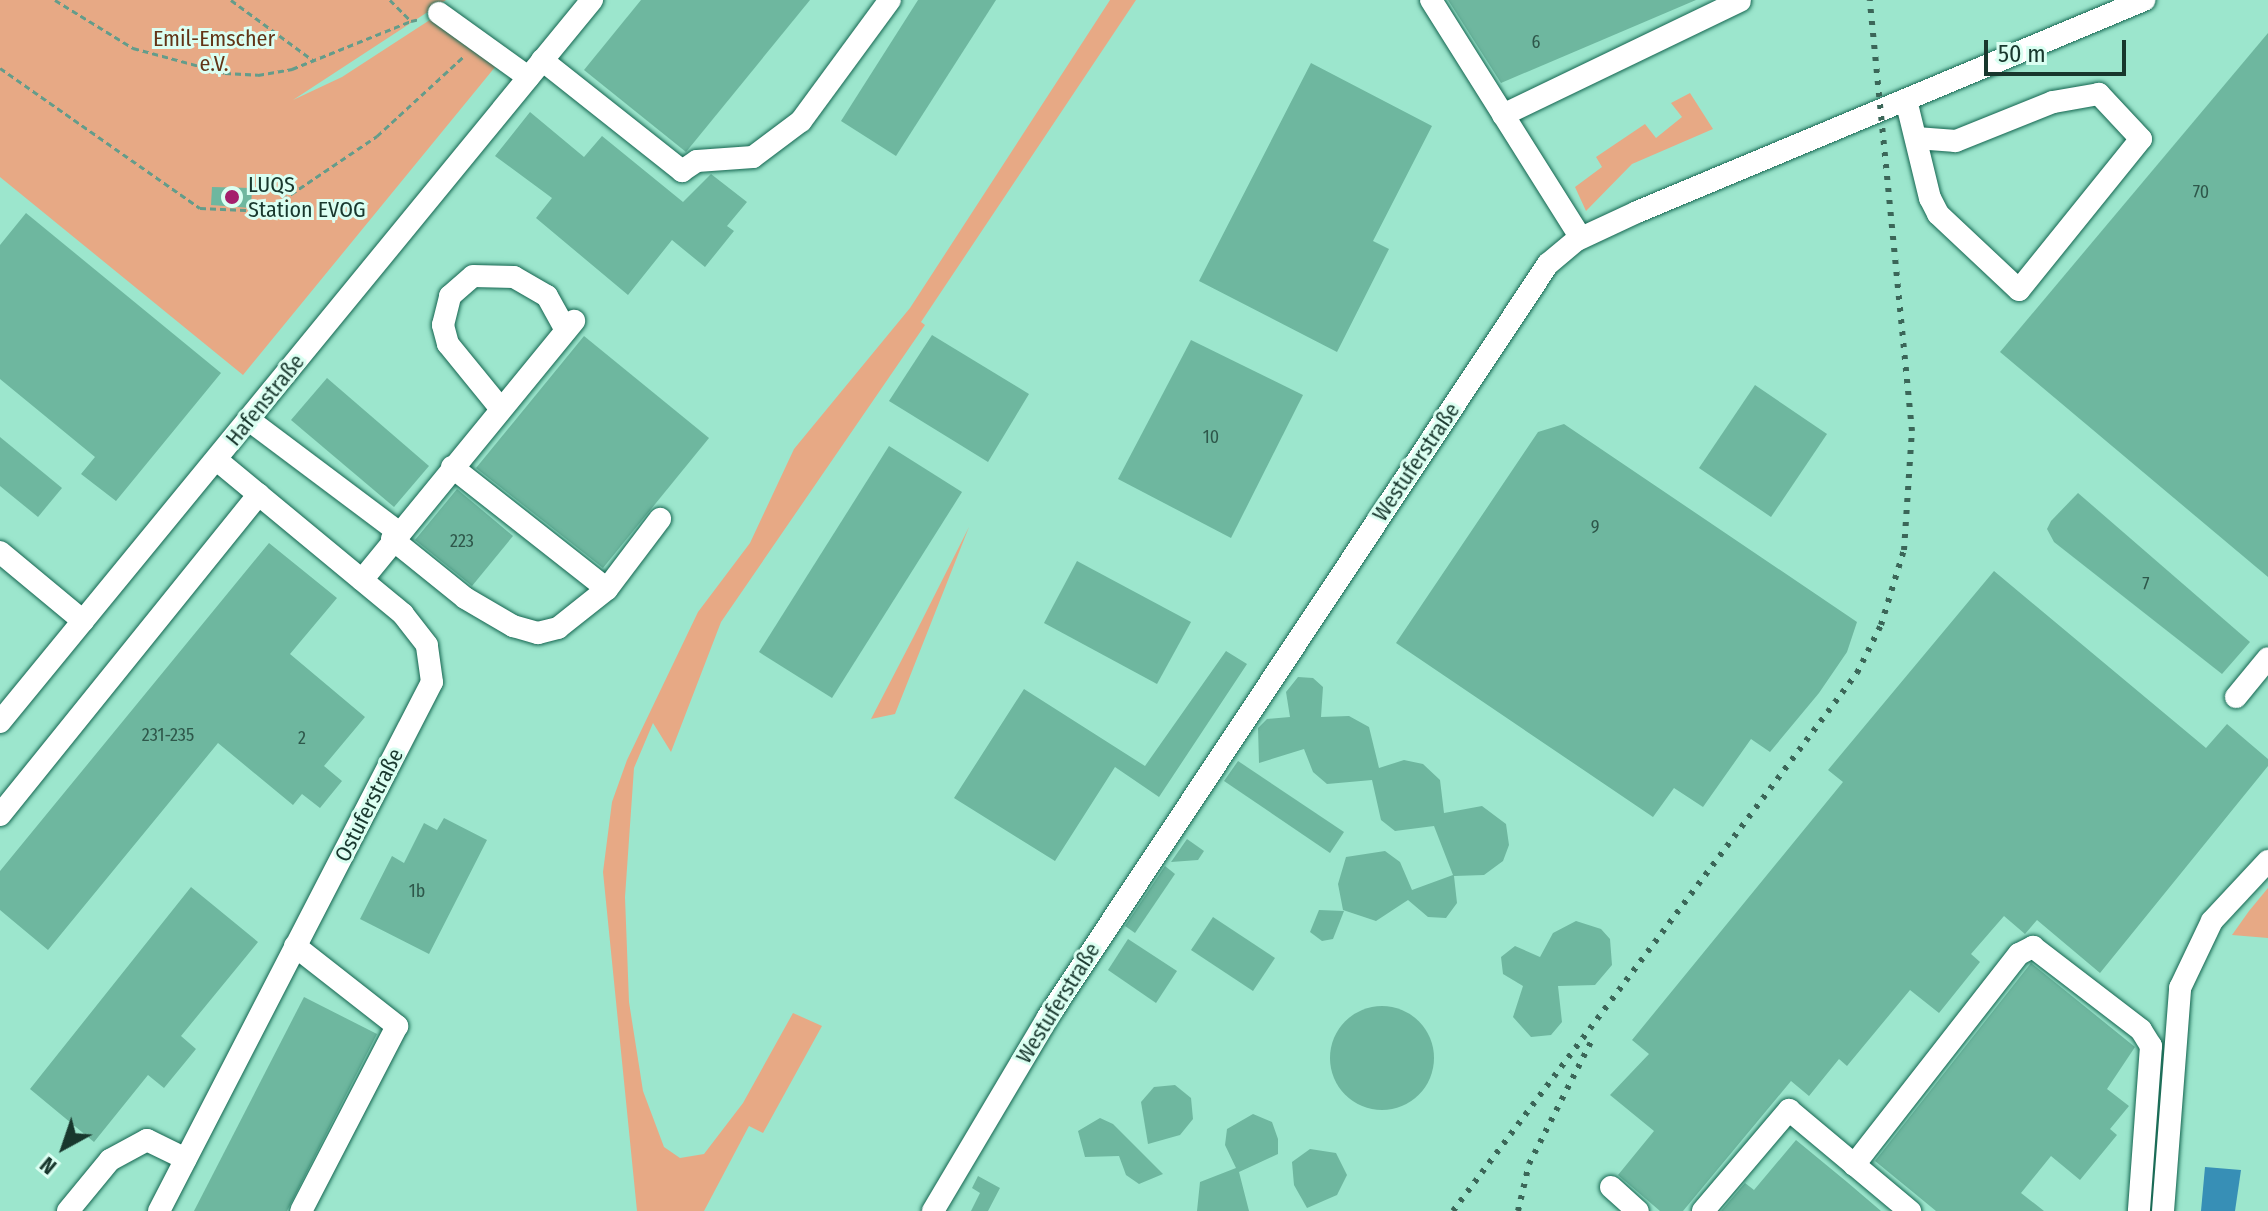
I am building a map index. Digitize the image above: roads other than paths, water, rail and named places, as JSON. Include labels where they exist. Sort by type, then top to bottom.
[{"type":"street","name":"Hafenstraße","points":[[0,722],[592,0]]},
{"type":"street","points":[[439,13],[479,40],[535,69],[682,171],[697,161],[753,157],[801,121],[890,0]]},
{"type":"street","points":[[1431,0],[1581,238]]},
{"type":"street","name":"Westuferstraße","points":[[933,1211],[1048,1017],[1548,264],[1581,238],[1907,104],[2144,0]]},
{"type":"street","points":[[1503,115],[1740,1]]},
{"type":"street","points":[[1907,104],[1916,138],[1938,214],[2019,290],[2141,139],[2099,94],[2053,102],[1956,141],[1916,138]]},
{"type":"street","points":[[362,580],[570,325],[547,296],[514,277],[473,276],[450,296],[443,325],[448,344],[501,409]]},
{"type":"street","points":[[249,420],[395,536],[465,598],[513,626],[538,633],[571,619],[607,589],[660,519]]},
{"type":"street","name":"Ostuferstraße","points":[[159,1211],[432,682],[427,645],[362,580],[217,460]]},
{"type":"street","points":[[452,467],[607,589]]},
{"type":"street","points":[[0,815],[259,494]]},
{"type":"street","points":[[0,552],[83,621]]},
{"type":"street","points":[[2236,697],[2268,658]]},
{"type":"street","points":[[2163,1211],[2180,988],[2212,921],[2268,861]]},
{"type":"street","points":[[295,946],[397,1026],[301,1211]]},
{"type":"street","points":[[1854,1165],[2019,954],[2033,947],[2141,1030],[2151,1046],[2139,1211]]},
{"type":"street","points":[[1703,1211],[1789,1110],[1910,1211]]},
{"type":"street","points":[[68,1211],[110,1160],[147,1140],[186,1159]]},
{"type":"street","points":[[1611,1187],[1638,1211]]},
{"type":"water","points":[[2205,1167],[2241,1170],[2235,1211],[2201,1211]]},
{"type":"railway","points":[[1453,1211],[1857,673],[1881,625],[1904,550],[1912,431],[1870,0]]},
{"type":"railway","points":[[1518,1211],[1529,1164],[1592,1040]]},
{"type":"place","name":"LUQS Station EVOG","points":[[232,197]]},
{"type":"park label","name":"Emil-Emscher e.V.","points":[[214,50]]}]
